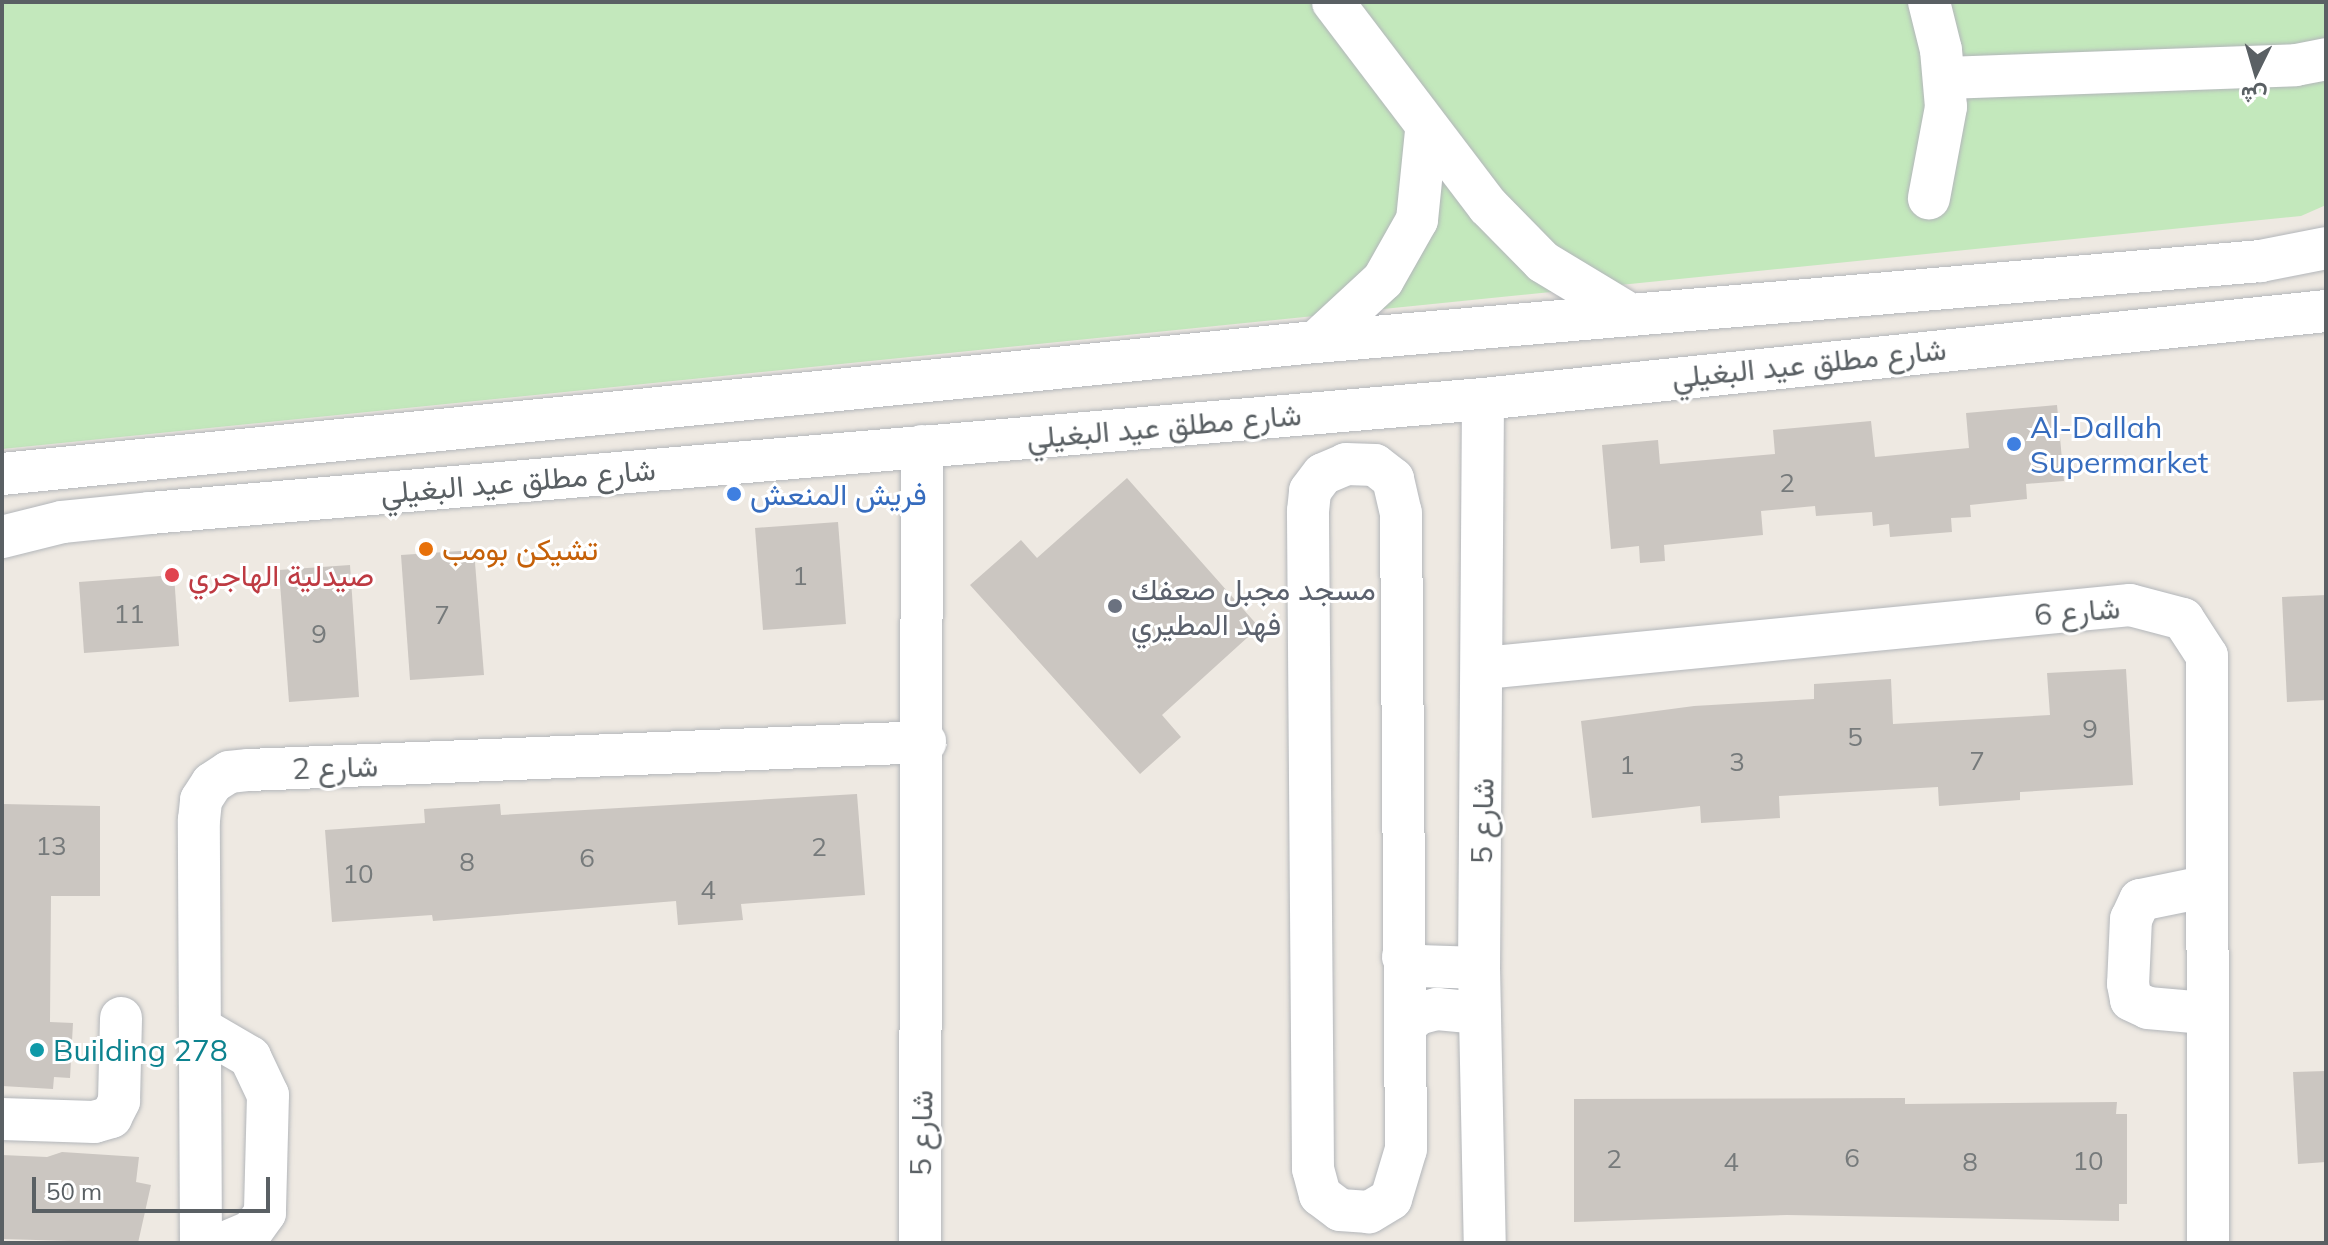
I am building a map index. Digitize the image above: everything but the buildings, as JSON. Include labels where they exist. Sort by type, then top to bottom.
[{"type":"street","points":[[1333,2],[1426,131],[1543,262],[1631,315]]},
{"type":"street","points":[[1929,2],[1946,78],[1943,135],[1929,198]]},
{"type":"street","points":[[1946,78],[2296,65],[2326,59]]},
{"type":"street","points":[[1316,342],[1383,280],[1417,220],[1426,131]]},
{"type":"street","name":"شارع مطلق عيد البغيلي","points":[[2,474],[1316,342],[2260,261],[2326,248]]},
{"type":"street","name":"شارع مطلق عيد البغيلي","points":[[2,537],[62,522],[120,516],[1483,399],[2326,311]]},
{"type":"street","name":"شارع 5","points":[[1483,399],[1484,668],[1479,968],[1485,1243]]},
{"type":"street","name":"شارع 5","points":[[920,1243],[925,742],[922,446]]},
{"type":"street","points":[[1346,464],[1375,465],[1393,479],[1401,513],[1403,957],[1406,1149],[1399,1184],[1391,1199],[1369,1212],[1340,1210],[1320,1195],[1313,1169],[1308,511],[1310,491],[1323,474],[1346,464]]},
{"type":"street","name":"شارع 6","points":[[1484,668],[2130,605],[2183,619],[2207,656],[2204,887],[2208,1243]]},
{"type":"street","name":"شارع 2","points":[[201,1243],[201,800],[212,783],[229,772],[925,742]]},
{"type":"street","points":[[2204,887],[2140,900],[2131,919],[2128,984],[2131,1000],[2148,1008],[2205,1013]]},
{"type":"street","points":[[1403,957],[1419,966],[1479,968]]},
{"type":"street","points":[[1405,1026],[1418,1014],[1437,1009],[1480,1013]]},
{"type":"street","points":[[2,1119],[94,1122],[111,1117],[119,1101],[121,1018]]},
{"type":"street","points":[[200,1028],[250,1057],[268,1095],[265,1213],[252,1231],[224,1243]]},
{"type":"green space","points":[[2,2],[2326,2],[2326,205],[2301,216],[2,449]]},
{"type":"place","name":"Al-Dallah Supermarket","points":[[2014,444]]},
{"type":"place","name":"فريش المنعش","points":[[734,494]]},
{"type":"place","name":"تشيكن بومب","points":[[426,549]]},
{"type":"place","name":"صيدلية الهاجري","points":[[172,575]]},
{"type":"place","name":"مسجد مجبل صعفك فهد المطيري","points":[[1115,606]]},
{"type":"place","name":"Building 278","points":[[37,1050]]}]
